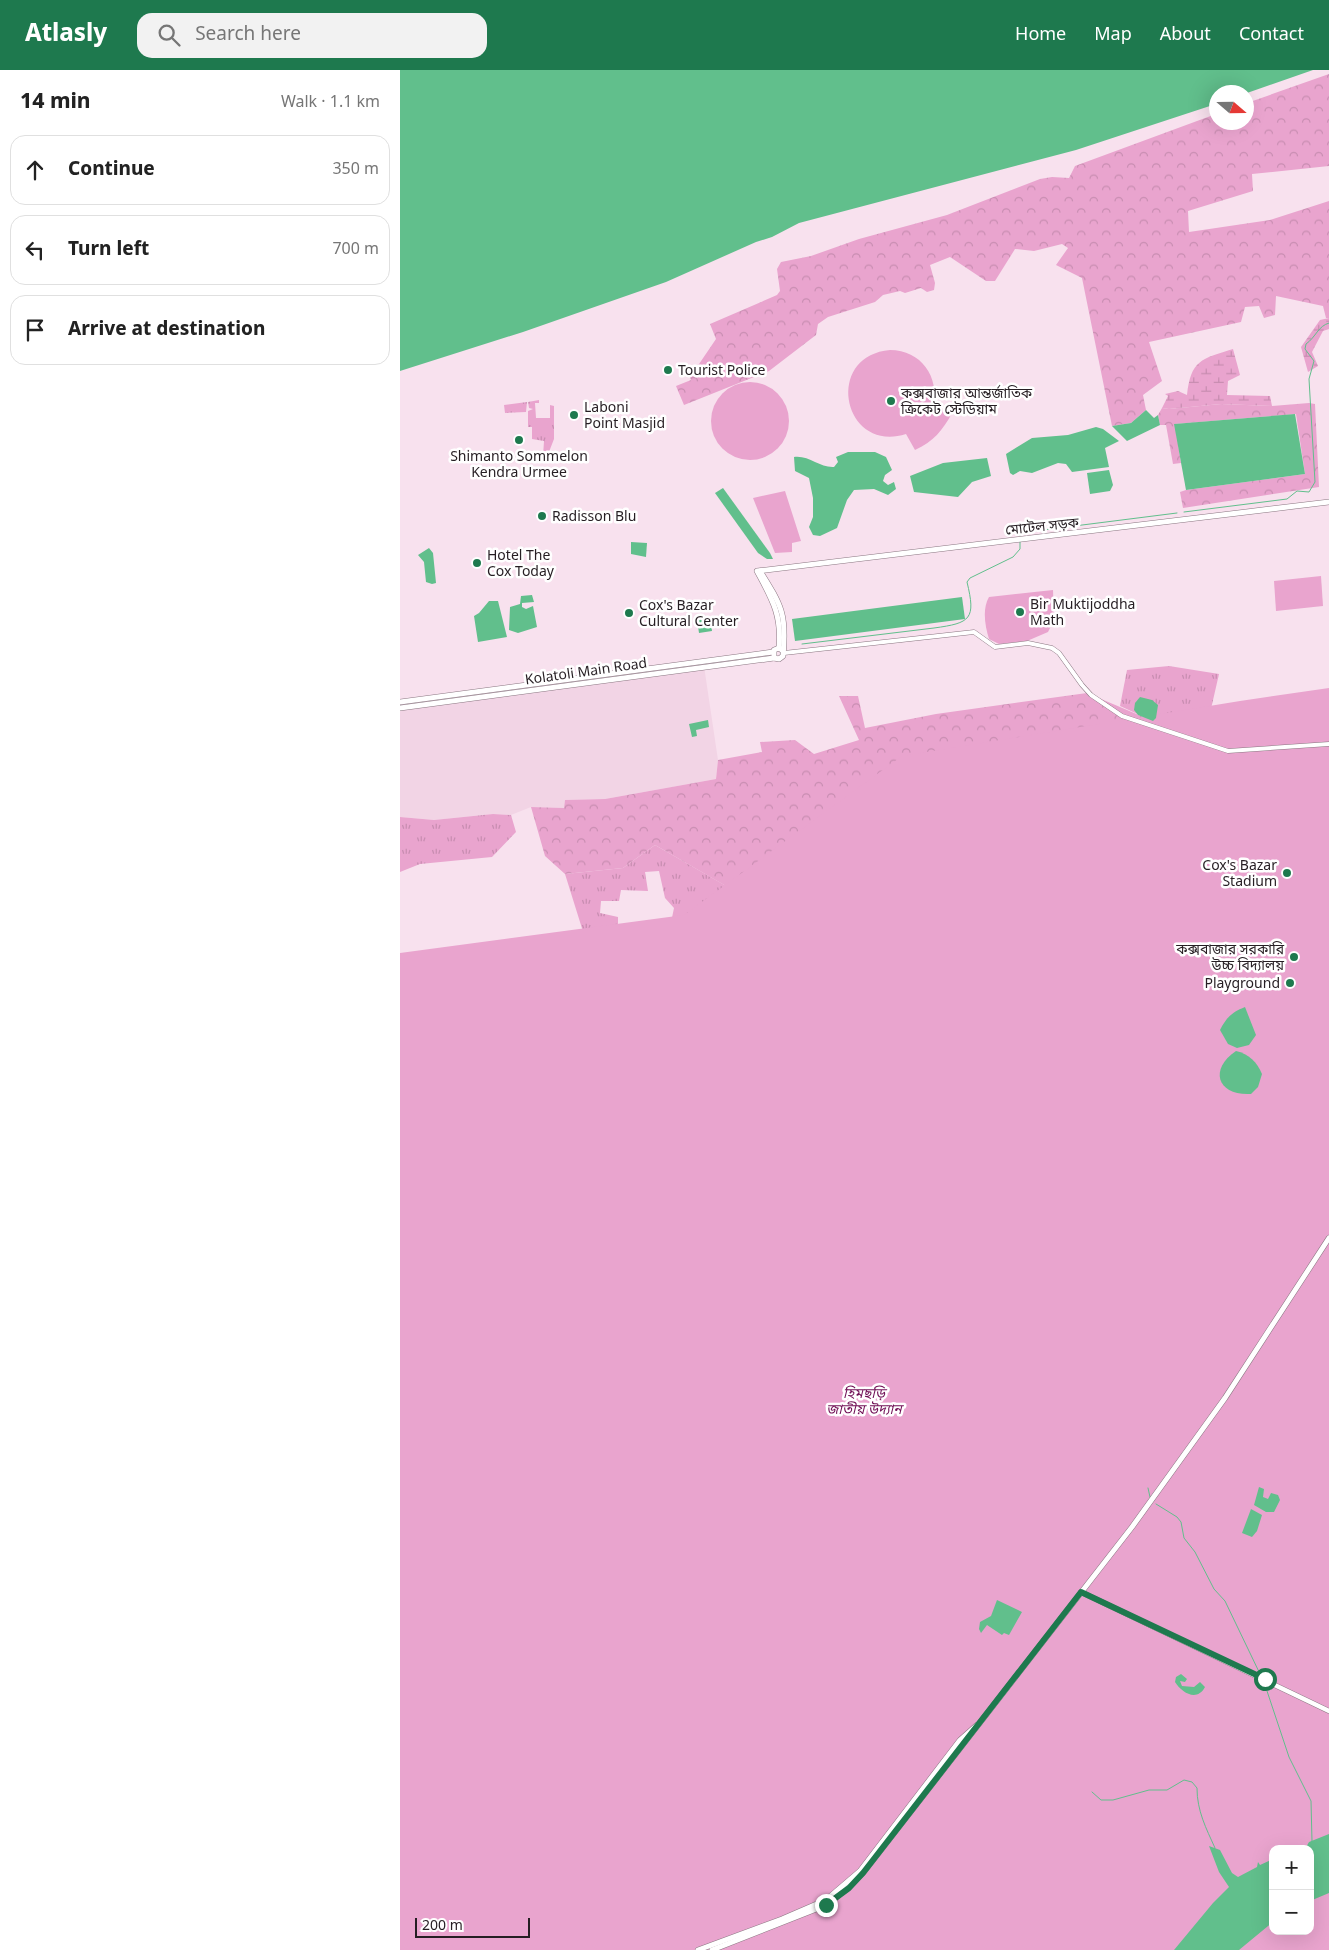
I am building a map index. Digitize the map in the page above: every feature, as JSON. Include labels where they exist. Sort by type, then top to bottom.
[{"type":"main road","name":"মোটেল সড়ক","points":[[782,651],[781,630],[776,608],[758,571],[1329,502]]},
{"type":"main road","points":[[782,651],[782,658],[773,655],[782,651]]},
{"type":"main road","name":"Kolatoli Main Road","points":[[400,702],[773,655]]},
{"type":"main road","name":"Kolatoli Main Road","points":[[400,708],[718,662]]},
{"type":"main road","points":[[712,1950],[824,1906],[849,1888],[863,1873],[1081,1592],[1219,1406],[1329,1238]]},
{"type":"main road","points":[[1081,1592],[1258,1675],[1329,1711]]},
{"type":"main road","points":[[698,1950],[826,1900],[860,1871],[960,1740],[980,1724]]},
{"type":"street","points":[[782,651],[974,632],[995,646],[1028,643],[1043,645],[1059,653],[1086,690],[1100,703],[1122,716],[1228,751],[1329,744]]},
{"type":"shaded area","points":[[400,70],[1313,70],[1254,91],[1254,85],[1209,85],[1209,106],[1076,150],[799,223],[772,237],[756,242],[666,282],[523,332],[400,371]]},
{"type":"shaded area","points":[[1146,410],[1154,418],[1158,415],[1160,425],[1127,441],[1112,426],[1131,423]]},
{"type":"shaded area","points":[[1295,414],[1305,474],[1186,490],[1174,424]]},
{"type":"shaded area","points":[[1096,427],[1103,429],[1119,441],[1105,448],[1109,467],[1072,472],[1066,464],[1058,463],[1032,473],[1020,471],[1013,475],[1010,473],[1006,454],[1032,438],[1068,435]]},
{"type":"shaded area","points":[[848,452],[875,452],[886,457],[892,470],[885,475],[883,481],[888,485],[894,482],[896,489],[888,495],[874,489],[854,490],[847,500],[837,528],[820,536],[813,535],[809,527],[813,517],[813,498],[809,478],[795,471],[794,457],[805,458],[824,466],[834,467],[838,462],[836,457]]},
{"type":"shaded area","points":[[987,458],[991,476],[972,482],[958,497],[914,492],[910,476],[943,463]]},
{"type":"shaded area","points":[[1109,470],[1113,485],[1110,491],[1090,494],[1087,473]]},
{"type":"shaded area","points":[[723,488],[773,559],[767,559],[758,553],[715,493]]},
{"type":"shaded area","points":[[631,542],[647,543],[646,557],[631,554]]},
{"type":"shaded area","points":[[429,548],[433,553],[436,583],[432,584],[426,582],[424,562],[418,555]]},
{"type":"shaded area","points":[[532,595],[534,602],[522,603],[522,607],[526,609],[533,606],[537,627],[518,633],[509,630],[510,607],[520,604],[521,596]]},
{"type":"shaded area","points":[[962,597],[965,619],[795,641],[792,619]]},
{"type":"shaded area","points":[[489,601],[498,601],[507,637],[478,642],[474,616]]},
{"type":"shaded area","points":[[710,618],[712,631],[699,633],[697,620]]},
{"type":"shaded area","points":[[704,666],[718,760],[716,779],[605,799],[565,800],[564,808],[531,807],[511,815],[493,814],[434,820],[400,817],[400,707]]},
{"type":"shaded area","points":[[1140,697],[1152,700],[1158,705],[1156,718],[1153,721],[1138,715],[1134,710],[1135,703]]},
{"type":"shaded area","points":[[708,720],[709,727],[696,730],[697,736],[692,737],[689,724]]},
{"type":"shaded area","points":[[1245,1007],[1256,1035],[1249,1045],[1237,1048],[1228,1044],[1220,1030],[1230,1016]]},
{"type":"shaded area","points":[[1236,1051],[1252,1059],[1262,1074],[1258,1087],[1251,1094],[1240,1094],[1231,1091],[1224,1086],[1221,1080],[1222,1066],[1227,1058]]},
{"type":"shaded area","points":[[1259,1487],[1264,1489],[1263,1497],[1268,1499],[1271,1493],[1278,1495],[1280,1500],[1274,1512],[1266,1512],[1254,1505]]},
{"type":"shaded area","points":[[1251,1509],[1262,1515],[1257,1531],[1252,1537],[1242,1533]]},
{"type":"shaded area","points":[[997,1600],[1022,1612],[1009,1635],[1004,1633],[1002,1635],[987,1625],[981,1633],[979,1629],[980,1622],[991,1616]]},
{"type":"shaded area","points":[[1181,1674],[1187,1679],[1185,1682],[1180,1681],[1182,1686],[1194,1687],[1200,1682],[1205,1687],[1202,1692],[1194,1695],[1182,1690],[1175,1682],[1176,1677]]},
{"type":"shaded area","points":[[1329,1834],[1329,1893],[1314,1899],[1314,1845],[1307,1845],[1309,1842]]},
{"type":"shaded area","points":[[1209,1846],[1220,1850],[1232,1873],[1238,1877],[1257,1867],[1258,1862],[1260,1865],[1269,1861],[1269,1925],[1239,1950],[1174,1950],[1213,1903],[1229,1887],[1219,1872]]},
{"type":"green space","points":[[1329,74],[1329,166],[1252,174],[1253,191],[1188,211],[1189,232],[1270,220],[1329,201],[1329,318],[1326,318],[1323,306],[1276,296],[1275,315],[1264,318],[1259,306],[1245,307],[1241,322],[1149,342],[1162,381],[1143,395],[1146,410],[1131,423],[1112,426],[1082,278],[1056,265],[1068,248],[1062,244],[1034,251],[1015,249],[995,281],[986,281],[950,257],[930,265],[935,283],[934,290],[927,292],[921,288],[905,293],[900,291],[883,295],[875,302],[828,317],[818,324],[816,335],[769,371],[684,405],[676,386],[691,380],[688,372],[697,367],[716,339],[710,324],[777,295],[780,291],[777,269],[781,262],[811,256],[859,239],[947,215],[1040,179],[1052,177],[1069,178],[1075,166],[1209,117],[1209,130],[1254,130],[1254,101]]},
{"type":"green space","points":[[1329,318],[1329,329],[1323,331],[1312,352],[1318,366],[1308,372],[1301,347],[1320,320]]},
{"type":"green space","points":[[1233,349],[1240,375],[1228,381],[1227,395],[1270,396],[1272,406],[1221,404],[1162,408],[1168,396],[1165,394],[1178,391],[1187,395],[1191,374],[1199,363],[1213,355]]},
{"type":"green space","name":"কক্সবাজার আন্তর্জাতিক ক্রিকেট স্টেডিয়াম","points":[[890,350],[901,351],[911,355],[926,367],[934,385],[933,406],[952,413],[937,435],[915,450],[906,434],[884,436],[868,430],[856,418],[849,402],[849,384],[855,368],[869,356]]},
{"type":"green space","points":[[750,382],[765,385],[777,394],[786,406],[789,421],[786,436],[777,448],[765,457],[750,460],[735,457],[723,448],[714,436],[711,421],[714,406],[723,394],[735,385]]},
{"type":"green space","points":[[539,400],[539,403],[535,403],[536,418],[550,418],[550,405],[554,406],[554,439],[547,457],[535,458],[543,456],[544,441],[532,439],[532,427],[528,427],[528,411],[533,409],[529,408],[528,402]]},
{"type":"green space","points":[[527,402],[526,412],[505,413],[504,405]]},
{"type":"green space","points":[[1221,404],[1272,406],[1315,404],[1319,487],[1183,508],[1180,492],[1186,490],[1305,474],[1296,414],[1175,424],[1181,463],[1173,464],[1166,425],[1160,425],[1158,415],[1162,408]]},
{"type":"green space","points":[[785,491],[801,541],[792,543],[792,552],[775,553],[753,498]]},
{"type":"green space","points":[[1321,576],[1323,606],[1276,611],[1274,581]]},
{"type":"green space","name":"Bir Muktijoddha Math","points":[[1053,590],[1054,620],[1048,632],[1027,641],[999,644],[989,639],[985,623],[985,607],[989,597]]},
{"type":"green space","points":[[1169,666],[1219,674],[1205,735],[1153,721],[1120,706],[1127,670]]},
{"type":"green space","name":"হিমছড়ি জাতীয় উদ্যান","points":[[1329,688],[1329,1950],[400,1950],[400,953],[684,915],[902,756]]},
{"type":"green space","points":[[1087,693],[1153,721],[771,912],[655,845],[623,868],[565,874],[545,856],[531,807],[564,808],[565,800],[605,799],[716,779],[718,760],[762,752],[760,742],[795,740],[814,754],[859,740],[839,696],[858,696],[865,728],[936,714]]},
{"type":"green space","points":[[493,814],[511,815],[516,832],[492,857],[420,864],[400,872],[400,817],[434,820]]},
{"type":"green space","points":[[655,845],[754,902],[753,925],[761,934],[788,937],[801,911],[818,894],[813,884],[839,864],[862,886],[847,914],[854,923],[830,940],[821,936],[812,942],[808,952],[814,965],[824,973],[802,989],[796,990],[795,981],[805,972],[798,969],[762,975],[768,991],[775,995],[755,1000],[715,975],[655,970],[631,964],[628,946],[613,935],[585,938],[565,874],[623,868]],"holes":[[[659,871],[665,898],[674,908],[668,937],[631,929],[627,934],[618,931],[618,917],[600,913],[601,901],[619,901],[621,890],[648,891],[645,872]]]},
{"type":"waterway","points":[[1184,512],[1287,499],[1297,491],[1309,492],[1315,482],[1309,379],[1314,361],[1305,349],[1306,344],[1325,324],[1329,323]]},
{"type":"waterway","points":[[1020,536],[1019,533],[1177,513]]},
{"type":"waterway","points":[[802,644],[934,628],[963,621],[968,617],[971,604],[967,582],[970,578],[1013,557],[1020,549],[1020,540]]},
{"type":"waterway","points":[[1148,1488],[1150,1497]]},
{"type":"waterway","points":[[1156,1504],[1177,1517],[1181,1522],[1184,1538],[1195,1552],[1214,1589],[1225,1601],[1261,1676]]},
{"type":"waterway","points":[[1264,1682],[1289,1757],[1311,1801],[1312,1841]]},
{"type":"waterway","points":[[1092,1792],[1101,1800],[1113,1800],[1149,1790],[1167,1790],[1184,1780],[1192,1782],[1197,1788],[1200,1812],[1215,1848]]},
{"type":"place","name":"Tourist Police","points":[[668,370]]},
{"type":"place","name":"কক্সবাজার আন্তর্জাতিক ক্রিকেট স্টেডিয়াম","points":[[891,401]]},
{"type":"place","name":"Laboni Point Masjid","points":[[574,415]]},
{"type":"place","name":"Shimanto Sommelon Kendra Urmee","points":[[519,440]]},
{"type":"place","name":"Radisson Blu","points":[[542,516]]},
{"type":"place","name":"Hotel The Cox Today","points":[[477,563]]},
{"type":"place","name":"Bir Muktijoddha Math","points":[[1020,612]]},
{"type":"place","name":"Cox's Bazar Cultural Center","points":[[629,613]]},
{"type":"place","name":"Cox's Bazar Stadium","points":[[1287,873]]},
{"type":"place","name":"কক্সবাজার সরকারি উচ্চ বিদ্যালয়","points":[[1294,957]]},
{"type":"place","name":"Playground","points":[[1290,983]]},
{"type":"route","points":[[826,1905],[849,1888],[863,1873],[1081,1592],[1265,1679]]}]
